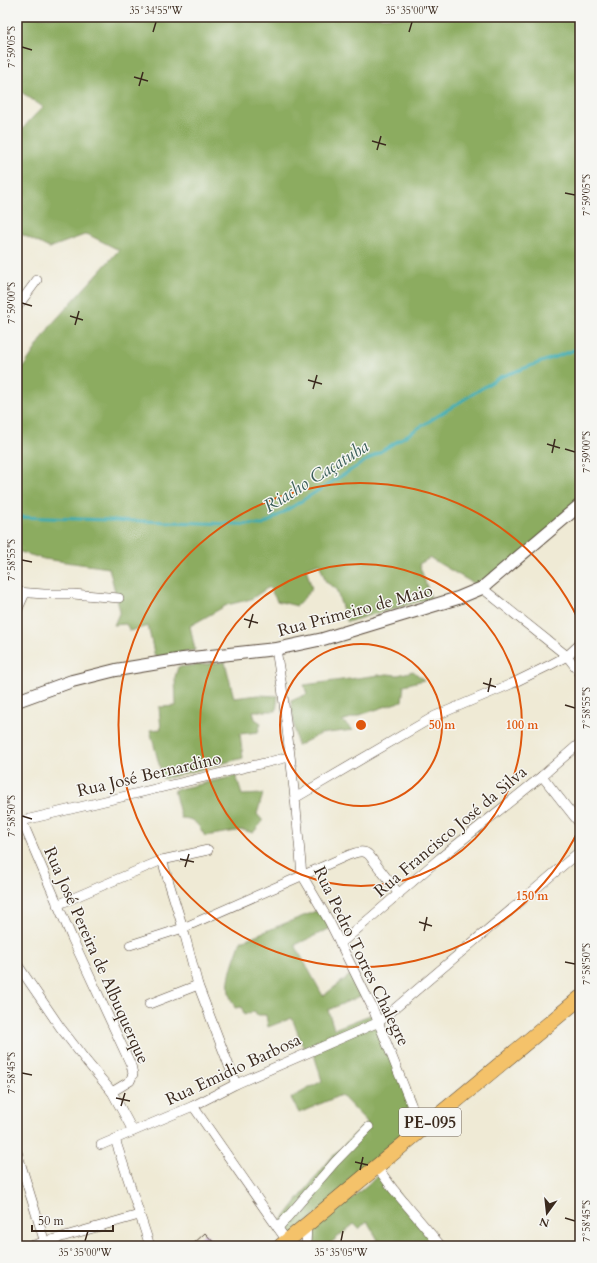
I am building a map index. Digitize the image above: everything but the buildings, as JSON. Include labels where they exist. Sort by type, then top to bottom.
[{"type":"main road","name":"PE-095","points":[[284,1244],[580,998]]},
{"type":"street","points":[[17,307],[37,280]]},
{"type":"street","name":"Rua Primeiro de Maio","points":[[19,698],[72,681],[116,670],[276,649],[323,639],[458,598],[482,588],[580,505]]},
{"type":"street","points":[[482,588],[566,656],[580,673]]},
{"type":"street","points":[[17,612],[21,592],[119,598]]},
{"type":"street","points":[[295,798],[435,716],[550,666],[566,656],[580,644]]},
{"type":"street","name":"Rua Pedro Torres Chalegre","points":[[276,649],[282,686],[289,757],[295,798],[302,875],[329,921],[374,1009],[421,1129]]},
{"type":"street","name":"Rua Francisco José da Silva","points":[[340,944],[440,858],[542,776],[580,743]]},
{"type":"street","name":"Rua José Bernardino","points":[[19,822],[289,757]]},
{"type":"street","points":[[542,776],[580,824]]},
{"type":"street","name":"Rua José Pereira de Albuquerque","points":[[19,822],[131,1065],[133,1074],[130,1081],[112,1092]]},
{"type":"street","points":[[57,905],[162,860],[208,850]]},
{"type":"street","name":"Rua Emidio Barbosa","points":[[101,1145],[193,1106],[236,1084],[379,1022],[580,851]]},
{"type":"street","points":[[130,945],[183,928],[349,855],[364,852],[369,855],[399,894]]},
{"type":"street","points":[[162,860],[183,928],[198,985],[236,1084]]},
{"type":"street","points":[[17,964],[60,1027],[112,1092],[133,1131]]},
{"type":"street","points":[[149,1004],[198,985]]},
{"type":"street","points":[[193,1106],[278,1228],[284,1244]]},
{"type":"street","points":[[278,1228],[369,1127]]},
{"type":"street","points":[[115,1139],[150,1246]]},
{"type":"street","points":[[17,1152],[45,1244]]},
{"type":"street","points":[[377,1167],[393,1189],[441,1246]]},
{"type":"street","points":[[30,1246],[45,1244],[140,1215]]},
{"type":"street","points":[[306,1246],[307,1224]]},
{"type":"green space","points":[[18,17],[580,17],[580,503],[483,589],[430,558],[419,564],[431,598],[347,622],[336,589],[326,582],[319,563],[306,568],[312,589],[297,606],[277,601],[269,587],[251,599],[227,605],[190,626],[195,650],[155,657],[148,626],[130,631],[126,624],[114,625],[120,611],[109,568],[44,559],[17,551],[17,377],[51,325],[119,250],[87,234],[49,248],[17,232],[17,178],[24,157],[17,146],[17,141],[22,130],[43,107],[21,92],[17,86]]},
{"type":"green space","points":[[225,662],[234,698],[258,695],[278,696],[276,711],[253,711],[255,719],[261,723],[258,732],[240,734],[243,758],[163,779],[150,730],[161,729],[159,707],[176,706],[175,677],[178,667]]},
{"type":"green space","points":[[413,671],[424,680],[404,685],[402,701],[342,721],[353,730],[320,734],[297,746],[291,701],[307,694],[304,685],[387,674],[398,675]]},
{"type":"green space","points":[[236,776],[242,795],[263,794],[257,814],[263,821],[253,833],[243,830],[205,836],[196,823],[190,819],[181,818],[174,790]]},
{"type":"green space","points":[[321,909],[331,928],[295,945],[323,996],[354,972],[365,994],[328,1010],[334,1029],[375,1013],[424,1125],[288,1238],[279,1224],[330,1159],[367,1122],[341,1095],[299,1113],[291,1098],[322,1081],[313,1051],[345,1033],[304,1049],[292,1018],[268,1027],[266,1015],[256,1015],[255,1011],[244,1015],[242,1007],[235,1008],[228,987],[232,967],[241,941]]},
{"type":"green space","points":[[381,1173],[442,1246],[375,1246],[372,1244],[378,1240],[367,1221],[359,1229],[354,1224],[327,1246],[317,1246],[309,1235]]},
{"type":"waterway","name":"Riacho Caçatuba","points":[[17,517],[263,525],[500,377],[580,348]]}]
